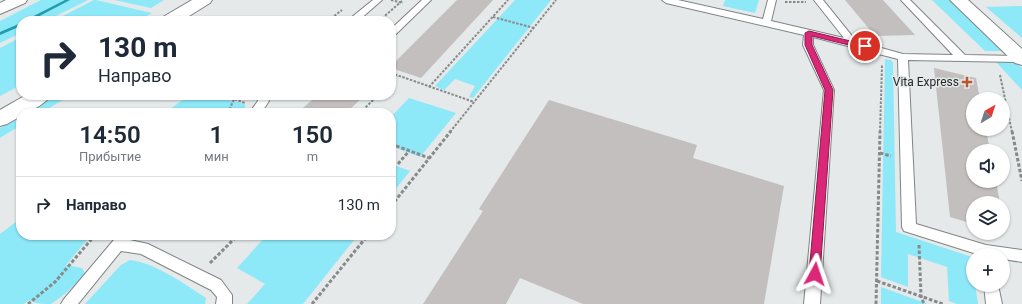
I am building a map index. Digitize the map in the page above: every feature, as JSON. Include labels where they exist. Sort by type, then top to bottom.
[{"type":"main road","points":[[0,9],[19,0]]},
{"type":"main road","points":[[177,16],[204,0]]},
{"type":"main road","points":[[958,0],[1022,59]]},
{"type":"main road","points":[[19,108],[32,100]]},
{"type":"main road","points":[[0,119],[16,110]]},
{"type":"lane","points":[[358,16],[378,0]]},
{"type":"lane","points":[[396,29],[427,0]]},
{"type":"lane","points":[[666,0],[853,43],[903,57],[1022,59]]},
{"type":"lane","points":[[766,24],[772,0]]},
{"type":"lane","points":[[905,0],[963,59]]},
{"type":"lane","points":[[819,1],[853,43]]},
{"type":"lane","points":[[809,33],[808,45],[829,90],[812,304]]},
{"type":"lane","points":[[903,57],[909,227],[971,248]]},
{"type":"lane","points":[[252,108],[264,101],[263,100]]},
{"type":"lane","points":[[69,304],[122,240],[143,248],[216,285],[225,295],[224,304]]},
{"type":"lane","points":[[1010,255],[1022,256]]},
{"type":"lane","points":[[992,292],[994,304]]},
{"type":"path","points":[[384,16],[403,0]]},
{"type":"path","points":[[429,87],[508,0]]},
{"type":"path","points":[[396,200],[556,0]]},
{"type":"path","points":[[782,2],[819,1]]},
{"type":"path","points":[[493,16],[534,28]]},
{"type":"path","points":[[876,304],[882,62]]},
{"type":"path","points":[[1000,75],[1022,181]]},
{"type":"path","points":[[397,76],[474,102]]},
{"type":"path","points":[[236,100],[252,108]]},
{"type":"path","points":[[365,108],[373,100]]},
{"type":"path","points":[[396,146],[429,158]]},
{"type":"path","points":[[398,164],[409,151]]},
{"type":"path","points":[[918,230],[921,296],[924,304]]},
{"type":"path","points":[[28,304],[55,282],[91,240]]},
{"type":"path","points":[[210,264],[233,240]]},
{"type":"path","points":[[312,304],[364,240]]},
{"type":"path","points":[[877,281],[943,304]]},
{"type":"shaded area","points":[[41,0],[88,0],[56,16],[16,16],[16,35],[0,43],[0,21]]},
{"type":"shaded area","points":[[94,0],[152,13],[146,16],[63,16]]},
{"type":"shaded area","points":[[114,0],[164,0],[151,8]]},
{"type":"shaded area","points":[[515,0],[551,0],[473,98],[469,97],[475,86],[455,79],[444,90],[435,86]]},
{"type":"shaded area","points":[[725,0],[759,0],[755,13],[723,6]]},
{"type":"shaded area","points":[[932,0],[949,0],[1002,51],[985,51]]},
{"type":"shaded area","points":[[1022,6],[1022,38],[986,7]]},
{"type":"shaded area","points":[[16,40],[16,88],[0,96],[0,48]]},
{"type":"shaded area","points":[[885,59],[891,60],[893,63],[896,232],[966,255],[966,292],[976,292],[978,304],[957,304],[949,301],[947,267],[908,254],[908,287],[881,277]]},
{"type":"shaded area","points":[[996,62],[1016,62],[1022,68],[1022,90]]},
{"type":"shaded area","points":[[409,98],[456,113],[420,157],[396,148],[396,112]]},
{"type":"shaded area","points":[[48,100],[63,100],[49,108],[34,108]]},
{"type":"shaded area","points":[[182,100],[229,100],[245,104],[245,108],[172,108]]},
{"type":"shaded area","points":[[16,119],[16,128],[0,138],[0,128]]},
{"type":"shaded area","points":[[396,166],[410,171],[396,189]]},
{"type":"shaded area","points":[[16,222],[16,240],[87,240],[66,265],[82,268],[85,273],[69,290],[50,304],[36,303],[29,300],[24,304],[0,304],[0,234]]},
{"type":"shaded area","points":[[262,240],[354,240],[303,304],[247,304],[265,284],[237,268]]},
{"type":"shaded area","points":[[130,260],[150,265],[170,275],[206,298],[205,304],[85,304],[121,265]]},
{"type":"shaded area","points":[[881,287],[928,304],[881,304]]},
{"type":"building","points":[[457,0],[493,0],[421,78],[396,70],[396,61]]},
{"type":"building","points":[[845,0],[883,0],[915,35],[875,36]]},
{"type":"building","points":[[934,68],[976,78],[979,92],[966,92],[966,136],[987,136],[989,144],[966,144],[966,188],[997,188],[999,196],[966,196],[966,222],[950,217]]},
{"type":"building","points":[[312,100],[360,100],[351,108],[303,108]]},
{"type":"building","points":[[549,100],[697,145],[693,158],[784,186],[764,304],[583,304],[520,278],[506,304],[423,304],[483,211],[479,209]]},
{"type":"waterway","points":[[36,16],[68,0]]},
{"type":"waterway","points":[[0,34],[16,26]]},
{"type":"place","name":"Vita Express","points":[[967,82]]},
{"type":"route","points":[[815,274],[829,90],[808,45],[809,33],[865,46]]}]
